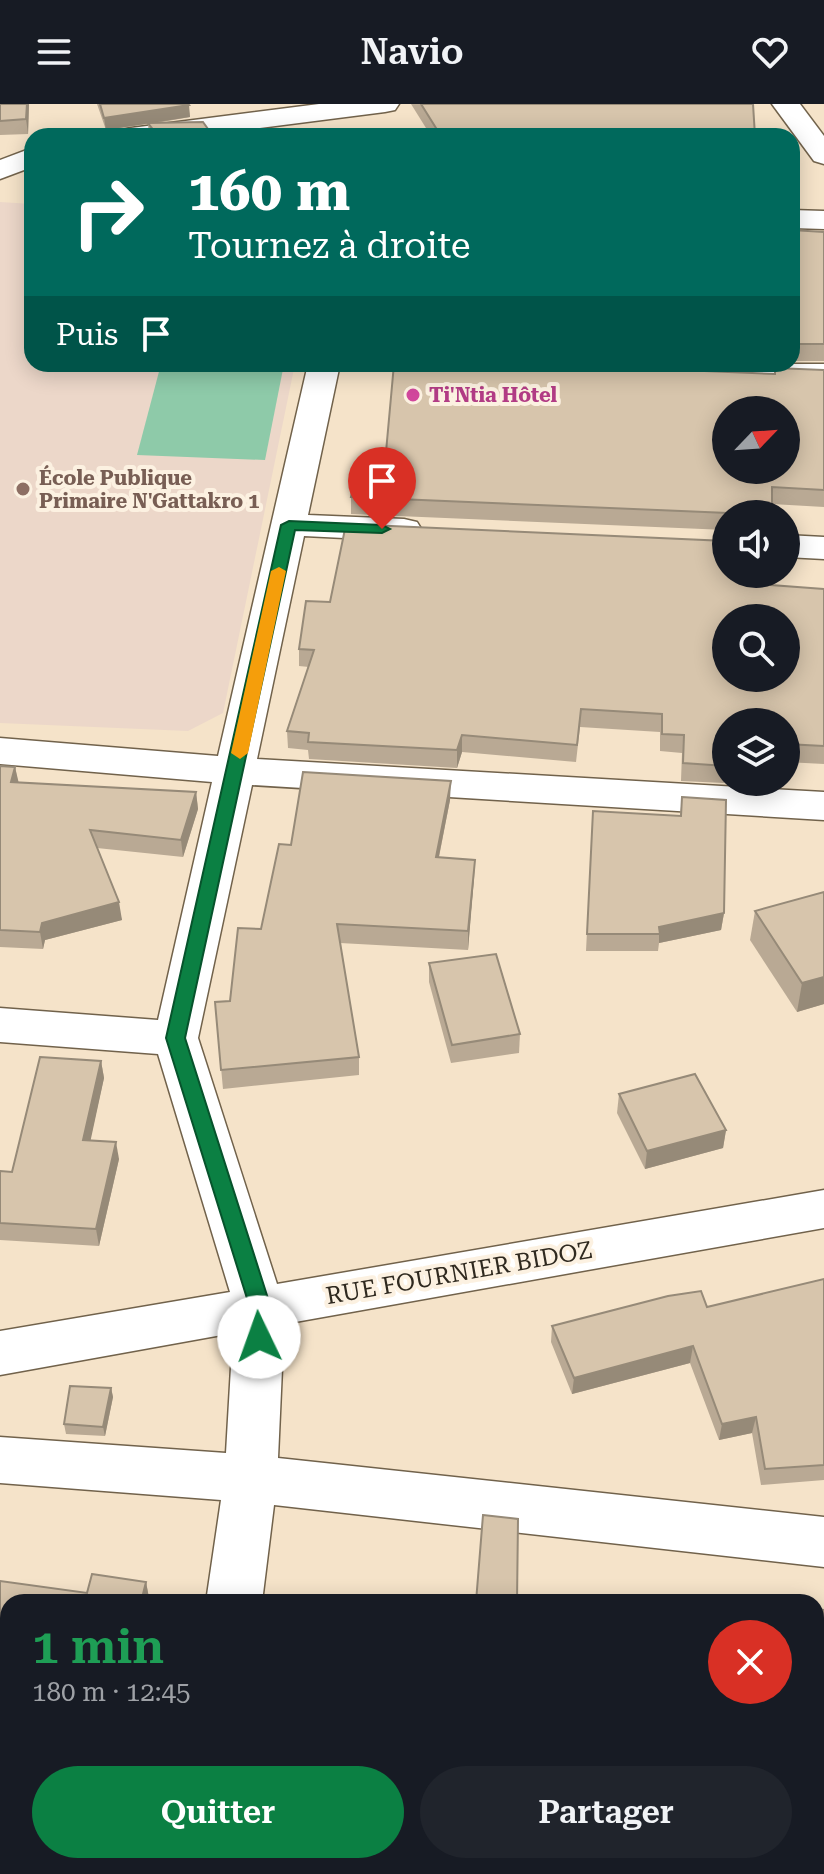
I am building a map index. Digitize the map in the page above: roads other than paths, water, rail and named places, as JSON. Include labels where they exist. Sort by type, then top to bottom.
[{"type":"street","points":[[257,128],[289,126],[385,104]]},
{"type":"street","points":[[786,104],[824,155]]},
{"type":"street","points":[[0,170],[24,160]]},
{"type":"street","points":[[0,188],[24,190]]},
{"type":"street","points":[[800,219],[824,220]]},
{"type":"street","points":[[235,1594],[251,1479],[260,1308],[176,1038],[322,372]]},
{"type":"street","points":[[776,372],[824,374]]},
{"type":"street","points":[[289,525],[445,532]]},
{"type":"street","points":[[800,547],[824,548]]},
{"type":"street","points":[[0,751],[236,771],[824,806]]},
{"type":"street","points":[[0,1025],[176,1038]]},
{"type":"street","name":"RUE FOURNIER BIDOZ","points":[[0,1353],[824,1209]]},
{"type":"street","points":[[0,1460],[251,1479],[824,1542]]},
{"type":"place","name":"Ti'Ntia Hôtel","points":[[413,395]]},
{"type":"place","name":"École Publique Primaire N'Gattakro 1","points":[[23,489]]}]
